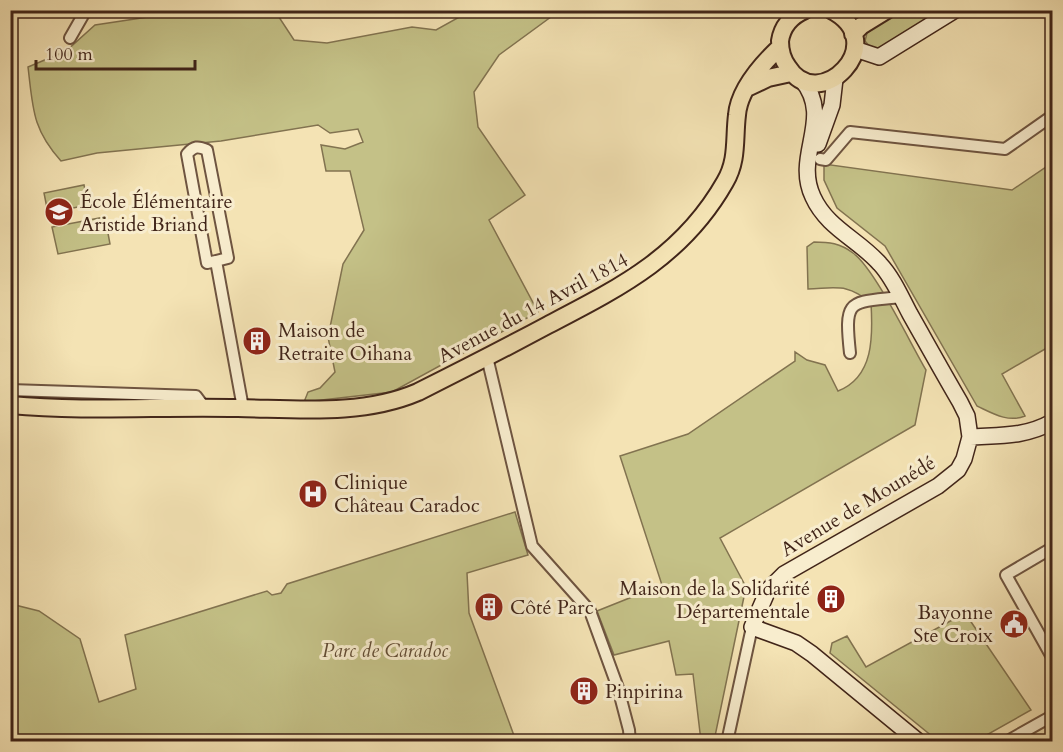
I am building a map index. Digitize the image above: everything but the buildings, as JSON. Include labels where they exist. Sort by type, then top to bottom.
[{"type":"main road","points":[[797,76],[782,59],[780,47],[784,28],[791,19],[805,10]]},
{"type":"main road","points":[[833,10],[865,10]]},
{"type":"main road","points":[[833,10],[848,24],[854,42]]},
{"type":"main road","points":[[748,88],[768,78],[797,76],[822,83],[835,79],[847,68],[861,26],[887,10]]},
{"type":"main road","name":"Avenue du 14 Avril 1814","points":[[10,405],[96,411],[346,408],[394,403],[487,357],[637,277],[682,241],[726,180],[736,147],[737,115],[748,88],[765,61],[780,47]]},
{"type":"street","points":[[70,38],[86,10]]},
{"type":"street","points":[[854,42],[879,57],[953,12]]},
{"type":"street","points":[[797,76],[809,89],[816,107],[814,157]]},
{"type":"street","points":[[835,79],[832,105],[808,178],[812,195],[819,209],[827,221],[861,245],[879,263],[901,297],[960,402],[967,416],[970,437],[1019,435],[1053,422]]},
{"type":"street","points":[[814,157],[826,160],[850,132],[1005,149],[1053,116]]},
{"type":"street","points":[[192,148],[207,150],[228,258],[216,261],[207,262],[187,154],[192,148]]},
{"type":"street","points":[[216,261],[243,408]]},
{"type":"street","points":[[850,353],[846,318],[851,308],[861,301],[901,297]]},
{"type":"street","points":[[487,357],[532,546],[590,611],[618,688],[630,730],[630,741]]},
{"type":"street","points":[[10,390],[196,396],[205,408]]},
{"type":"street","name":"Avenue de Mounédé","points":[[752,627],[768,590],[784,574],[938,486],[961,465],[970,437]]},
{"type":"street","points":[[1053,548],[1006,575],[1048,638],[1053,657]]},
{"type":"street","points":[[727,741],[752,627],[804,648],[919,741]]},
{"type":"street","points":[[1006,741],[1053,716]]},
{"type":"green space","points":[[188,11],[275,11],[294,40],[327,43],[412,27],[436,30],[470,11],[559,11],[499,55],[474,92],[478,127],[525,195],[489,220],[538,312],[392,392],[304,402],[308,392],[320,388],[335,372],[328,337],[343,264],[364,230],[350,171],[326,171],[321,145],[345,149],[363,142],[358,129],[330,133],[318,125],[221,141],[97,153],[61,161],[44,139],[39,128],[31,94],[28,67],[66,51],[95,25]]},
{"type":"green space","points":[[894,11],[943,11],[885,49],[871,48],[865,41],[867,33]]},
{"type":"green space","points":[[1052,163],[1052,345],[1002,374],[1025,416],[1006,418],[977,406],[885,246],[837,208],[824,180],[824,164],[1012,190]]},
{"type":"green space","points":[[84,185],[88,205],[48,213],[44,193]]},
{"type":"green space","points":[[105,217],[110,244],[58,254],[52,227]]},
{"type":"green space","points":[[814,242],[834,244],[853,253],[882,290],[902,325],[926,370],[915,425],[720,538],[746,587],[714,741],[701,741],[693,674],[676,675],[669,641],[614,655],[597,611],[662,585],[620,456],[688,434],[795,361],[795,352],[807,360],[825,365],[838,391],[850,385],[859,376],[865,366],[871,342],[871,303],[855,292],[841,288],[808,289],[807,247]]},
{"type":"green space","name":"Parc de Caradoc","points":[[515,512],[528,555],[467,573],[469,613],[516,741],[167,742],[142,736],[130,742],[11,741],[11,604],[39,611],[80,639],[99,702],[136,689],[125,635],[267,591],[272,595],[281,593],[287,584]]},
{"type":"green space","points":[[965,613],[1031,710],[976,741],[938,741],[830,653],[832,643],[847,636],[866,667]]},
{"type":"place","name":"École Élémentaire Aristide Briand","points":[[59,212]]},
{"type":"place","name":"Maison de Retraite Oihana","points":[[257,341]]},
{"type":"place","name":"Clinique Château Caradoc","points":[[313,494]]},
{"type":"place","name":"Maison de la Solidarité Départementale","points":[[831,599]]},
{"type":"place","name":"Côté Parc","points":[[489,607]]},
{"type":"place","name":"Bayonne Ste Croix","points":[[1014,624]]},
{"type":"place","name":"Pinpirina","points":[[584,691]]}]
